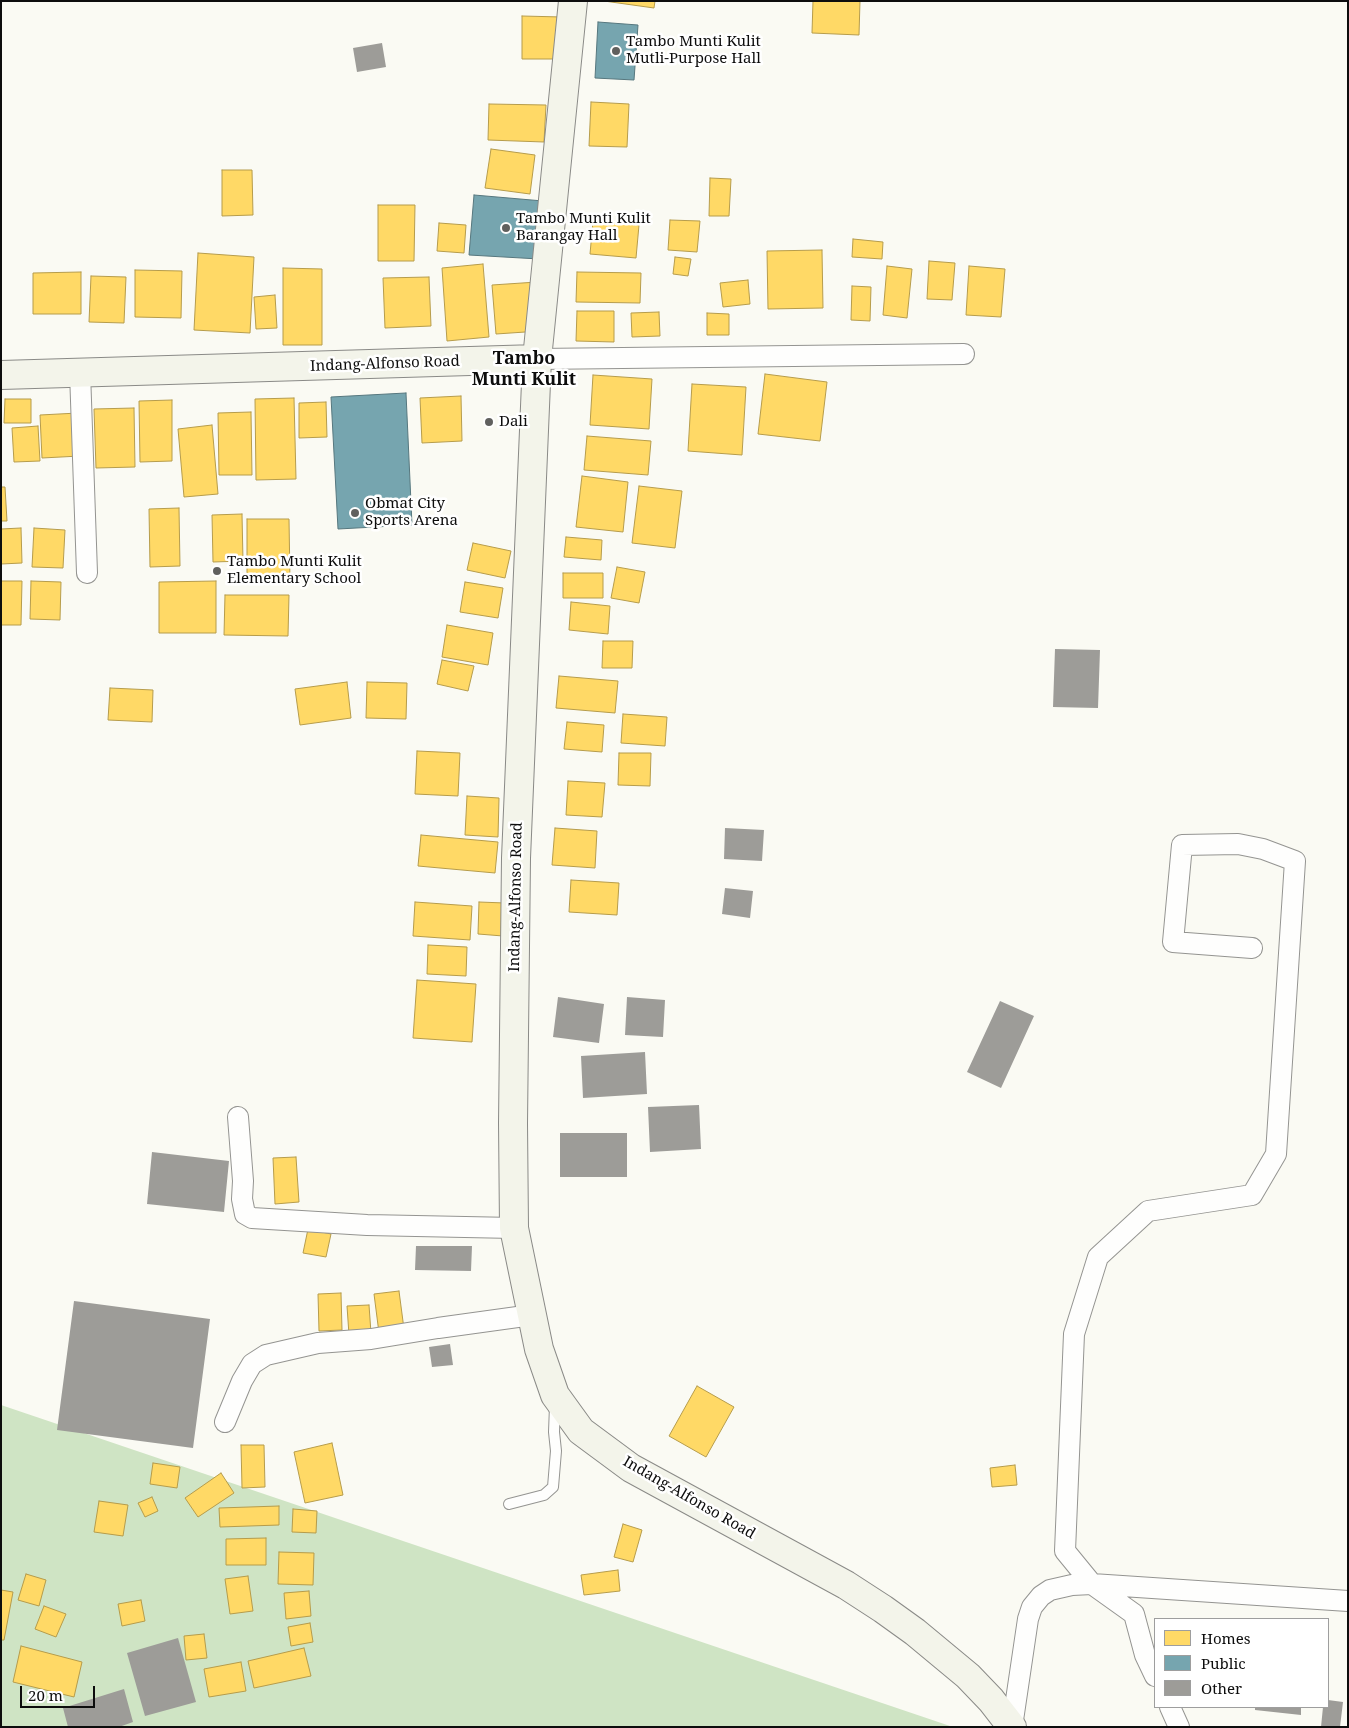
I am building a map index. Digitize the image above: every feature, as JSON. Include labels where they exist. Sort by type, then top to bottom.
[{"type":"main road","points":[[537,359],[573,1]]},
{"type":"main road","name":"Indang-Alfonso Road","points":[[1,375],[537,359],[516,858],[513,1123],[514,1228],[539,1349],[555,1395],[581,1431],[631,1468],[846,1585],[915,1632],[968,1676],[991,1700],[1012,1727]]},
{"type":"street","points":[[537,359],[964,354]]},
{"type":"street","points":[[80,372],[87,573]]},
{"type":"street","points":[[1154,1674],[1145,1655],[1134,1614],[1092,1584],[1065,1551],[1074,1334],[1098,1257],[1148,1211],[1252,1195],[1276,1154],[1295,861],[1263,849],[1238,844],[1182,845],[1173,942],[1252,948]]},
{"type":"street","points":[[238,1117],[243,1181],[242,1199],[245,1214],[252,1218],[377,1225],[514,1228]]},
{"type":"street","points":[[225,1422],[242,1381],[252,1364],[266,1355],[318,1343],[371,1338],[532,1315]]},
{"type":"street","points":[[1012,1727],[1025,1635],[1032,1607],[1040,1596],[1050,1590],[1072,1584],[1092,1584],[1348,1601]]},
{"type":"street","points":[[1170,1708],[1179,1727]]},
{"type":"lane","points":[[509,1504],[544,1495],[553,1487],[556,1451],[554,1432],[555,1395]]},
{"type":"green space","points":[[1,1405],[953,1727],[1,1727]]},
{"type":"building: Homes","points":[[604,1],[655,1],[654,8]]},
{"type":"building: Homes","points":[[813,1],[860,1],[859,35],[812,33]]},
{"type":"building: Homes","points":[[522,16],[562,17],[561,59],[522,59]]},
{"type":"building: Homes","points":[[591,102],[629,104],[627,147],[589,146]]},
{"type":"building: Homes","points":[[489,104],[546,105],[544,142],[488,140]]},
{"type":"building: Homes","points":[[491,149],[535,155],[530,194],[485,188]]},
{"type":"building: Homes","points":[[222,170],[252,170],[253,215],[222,216]]},
{"type":"building: Homes","points":[[710,178],[731,179],[729,216],[709,216]]},
{"type":"building: Homes","points":[[378,205],[415,205],[414,261],[378,261]]},
{"type":"building: Homes","points":[[670,220],[700,221],[697,252],[668,250]]},
{"type":"building: Homes","points":[[593,221],[639,225],[636,258],[590,254]]},
{"type":"building: Homes","points":[[439,223],[466,225],[464,253],[437,251]]},
{"type":"building: Homes","points":[[853,239],[883,242],[882,259],[852,257]]},
{"type":"building: Homes","points":[[822,250],[823,308],[768,309],[767,251]]},
{"type":"building: Homes","points":[[198,253],[254,257],[250,333],[194,330]]},
{"type":"building: Homes","points":[[675,257],[691,259],[688,276],[673,274]]},
{"type":"building: Homes","points":[[929,261],[955,263],[952,300],[927,299]]},
{"type":"building: Homes","points":[[483,264],[489,337],[447,341],[442,268]]},
{"type":"building: Homes","points":[[887,266],[912,269],[907,318],[883,315]]},
{"type":"building: Homes","points":[[969,266],[1005,269],[1001,317],[966,315]]},
{"type":"building: Homes","points":[[283,268],[322,269],[322,345],[283,345]]},
{"type":"building: Homes","points":[[135,270],[182,271],[181,318],[135,317]]},
{"type":"building: Homes","points":[[81,272],[81,314],[33,314],[33,273]]},
{"type":"building: Homes","points":[[577,272],[641,273],[640,303],[576,302]]},
{"type":"building: Homes","points":[[91,276],[126,277],[124,323],[89,322]]},
{"type":"building: Homes","points":[[429,277],[431,326],[385,328],[383,278]]},
{"type":"building: Homes","points":[[748,280],[750,304],[723,307],[720,283]]},
{"type":"building: Homes","points":[[537,282],[540,331],[496,334],[492,285]]},
{"type":"building: Homes","points":[[852,286],[871,287],[870,321],[851,320]]},
{"type":"building: Homes","points":[[275,295],[277,328],[256,329],[254,297]]},
{"type":"building: Homes","points":[[577,311],[614,311],[614,342],[576,341]]},
{"type":"building: Homes","points":[[659,312],[660,336],[632,337],[631,313]]},
{"type":"building: Homes","points":[[707,313],[729,314],[729,335],[707,335]]},
{"type":"building: Homes","points":[[765,374],[827,382],[820,441],[758,434]]},
{"type":"building: Homes","points":[[593,375],[652,379],[649,429],[590,425]]},
{"type":"building: Homes","points":[[692,384],[746,387],[742,455],[688,451]]},
{"type":"building: Homes","points":[[461,396],[462,441],[422,443],[420,398]]},
{"type":"building: Homes","points":[[294,398],[296,479],[256,480],[255,399]]},
{"type":"building: Homes","points":[[5,399],[31,399],[31,423],[4,423]]},
{"type":"building: Homes","points":[[172,400],[172,461],[140,462],[139,401]]},
{"type":"building: Homes","points":[[326,402],[327,437],[299,438],[299,403]]},
{"type":"building: Homes","points":[[134,408],[135,467],[96,468],[94,409]]},
{"type":"building: Homes","points":[[251,412],[252,475],[219,475],[218,413]]},
{"type":"building: Homes","points":[[78,413],[80,456],[42,458],[40,415]]},
{"type":"building: Homes","points":[[212,425],[218,494],[184,497],[178,429]]},
{"type":"building: Homes","points":[[38,426],[40,461],[14,462],[12,428]]},
{"type":"building: Homes","points":[[587,436],[651,441],[648,475],[584,470]]},
{"type":"building: Homes","points":[[582,476],[628,482],[623,532],[576,527]]},
{"type":"building: Homes","points":[[639,486],[682,491],[675,548],[632,543]]},
{"type":"building: Homes","points":[[1,487],[5,487],[7,521],[1,521]]},
{"type":"building: Homes","points":[[179,508],[180,566],[150,567],[149,509]]},
{"type":"building: Homes","points":[[242,514],[243,561],[213,562],[212,515]]},
{"type":"building: Homes","points":[[247,519],[289,519],[290,581],[247,582]]},
{"type":"building: Homes","points":[[21,528],[22,563],[1,564],[1,529]]},
{"type":"building: Homes","points":[[34,528],[65,530],[63,568],[32,567]]},
{"type":"building: Homes","points":[[566,537],[602,540],[601,560],[564,557]]},
{"type":"building: Homes","points":[[473,543],[511,551],[505,578],[467,570]]},
{"type":"building: Homes","points":[[617,567],[645,572],[639,603],[611,598]]},
{"type":"building: Homes","points":[[563,573],[603,573],[603,598],[563,598]]},
{"type":"building: Homes","points":[[1,581],[22,581],[21,625],[1,625]]},
{"type":"building: Homes","points":[[31,581],[61,582],[60,620],[30,619]]},
{"type":"building: Homes","points":[[216,581],[216,633],[159,633],[159,582]]},
{"type":"building: Homes","points":[[465,582],[503,588],[498,618],[460,612]]},
{"type":"building: Homes","points":[[225,595],[289,595],[288,636],[224,635]]},
{"type":"building: Homes","points":[[571,602],[610,606],[608,634],[569,630]]},
{"type":"building: Homes","points":[[447,625],[493,633],[488,665],[442,657]]},
{"type":"building: Homes","points":[[603,641],[633,641],[632,668],[602,668]]},
{"type":"building: Homes","points":[[442,660],[474,666],[468,691],[437,684]]},
{"type":"building: Homes","points":[[559,676],[618,681],[615,713],[556,708]]},
{"type":"building: Homes","points":[[347,682],[351,718],[300,725],[295,689]]},
{"type":"building: Homes","points":[[367,682],[407,683],[406,719],[366,718]]},
{"type":"building: Homes","points":[[110,688],[153,690],[152,722],[108,720]]},
{"type":"building: Homes","points":[[623,714],[667,717],[665,746],[621,743]]},
{"type":"building: Homes","points":[[567,722],[604,725],[602,752],[564,749]]},
{"type":"building: Homes","points":[[417,751],[460,753],[458,796],[415,794]]},
{"type":"building: Homes","points":[[619,753],[651,753],[650,786],[618,785]]},
{"type":"building: Homes","points":[[568,781],[605,783],[602,817],[566,815]]},
{"type":"building: Homes","points":[[467,796],[499,798],[498,837],[465,835]]},
{"type":"building: Homes","points":[[555,828],[597,831],[595,868],[552,865]]},
{"type":"building: Homes","points":[[421,835],[498,842],[495,873],[418,866]]},
{"type":"building: Homes","points":[[571,880],[619,883],[617,915],[569,912]]},
{"type":"building: Homes","points":[[415,902],[472,906],[470,940],[413,936]]},
{"type":"building: Homes","points":[[479,902],[505,903],[503,936],[478,934]]},
{"type":"building: Homes","points":[[428,945],[467,947],[466,976],[427,974]]},
{"type":"building: Homes","points":[[417,980],[476,984],[472,1042],[413,1038]]},
{"type":"building: Homes","points":[[296,1157],[299,1202],[275,1204],[273,1158]]},
{"type":"building: Homes","points":[[308,1229],[331,1234],[326,1257],[303,1253]]},
{"type":"building: Homes","points":[[399,1291],[404,1329],[379,1333],[374,1294]]},
{"type":"building: Homes","points":[[341,1293],[342,1330],[319,1331],[318,1294]]},
{"type":"building: Homes","points":[[369,1305],[371,1333],[349,1335],[347,1306]]},
{"type":"building: Homes","points":[[697,1386],[734,1407],[706,1457],[669,1436]]},
{"type":"building: Homes","points":[[332,1443],[343,1495],[305,1503],[294,1452]]},
{"type":"building: Homes","points":[[241,1445],[264,1445],[265,1487],[242,1488]]},
{"type":"building: Homes","points":[[153,1463],[180,1467],[177,1488],[150,1484]]},
{"type":"building: Homes","points":[[1015,1465],[1017,1485],[992,1487],[990,1468]]},
{"type":"building: Homes","points":[[221,1473],[234,1493],[198,1517],[185,1498]]},
{"type":"building: Homes","points":[[152,1497],[158,1511],[145,1517],[138,1503]]},
{"type":"building: Homes","points":[[99,1501],[128,1505],[123,1536],[94,1532]]},
{"type":"building: Homes","points":[[279,1506],[279,1525],[220,1527],[219,1508]]},
{"type":"building: Homes","points":[[293,1509],[317,1511],[316,1533],[292,1532]]},
{"type":"building: Homes","points":[[623,1524],[642,1530],[633,1562],[614,1557]]},
{"type":"building: Homes","points":[[266,1538],[266,1565],[226,1565],[226,1539]]},
{"type":"building: Homes","points":[[279,1552],[314,1553],[313,1585],[278,1584]]},
{"type":"building: Homes","points":[[618,1570],[620,1591],[584,1595],[581,1575]]},
{"type":"building: Homes","points":[[26,1574],[46,1580],[39,1606],[18,1600]]},
{"type":"building: Homes","points":[[248,1576],[253,1611],[230,1614],[225,1579]]},
{"type":"building: Homes","points":[[1,1590],[13,1592],[4,1640],[1,1640]]},
{"type":"building: Homes","points":[[309,1591],[311,1616],[286,1619],[284,1593]]},
{"type":"building: Homes","points":[[141,1600],[145,1621],[122,1626],[118,1604]]},
{"type":"building: Homes","points":[[44,1606],[66,1614],[56,1637],[35,1629]]},
{"type":"building: Homes","points":[[310,1623],[313,1642],[291,1646],[288,1627]]},
{"type":"building: Homes","points":[[204,1634],[207,1658],[186,1660],[184,1636]]},
{"type":"building: Homes","points":[[21,1646],[82,1662],[74,1697],[13,1682]]},
{"type":"building: Homes","points":[[304,1648],[311,1676],[254,1688],[248,1661]]},
{"type":"building: Homes","points":[[241,1662],[246,1691],[209,1697],[204,1669]]},
{"type":"building: Public","name":"Tambo Munti Kulit Mutli-Purpose Hall","points":[[598,22],[638,25],[634,80],[595,78]]},
{"type":"building: Public","name":"Tambo Munti Kulit Barangay Hall","points":[[474,195],[543,201],[539,259],[469,255]]},
{"type":"building: Public","points":[[406,393],[412,525],[338,529],[331,397]]},
{"type":"building: Other","points":[[382,43],[386,67],[357,72],[353,48]]},
{"type":"building: Other","points":[[1055,649],[1100,650],[1098,708],[1053,707]]},
{"type":"building: Other","points":[[725,828],[764,830],[762,861],[724,859]]},
{"type":"building: Other","points":[[725,888],[753,891],[750,918],[722,914]]},
{"type":"building: Other","points":[[558,997],[604,1004],[599,1043],[553,1037]]},
{"type":"building: Other","points":[[627,997],[665,1000],[663,1037],[625,1035]]},
{"type":"building: Other","points":[[1000,1001],[1034,1016],[1001,1088],[967,1072]]},
{"type":"building: Other","points":[[645,1052],[647,1094],[583,1098],[581,1056]]},
{"type":"building: Other","points":[[699,1105],[701,1149],[650,1152],[648,1107]]},
{"type":"building: Other","points":[[560,1133],[627,1133],[627,1177],[560,1177]]},
{"type":"building: Other","points":[[152,1152],[229,1161],[224,1212],[147,1204]]},
{"type":"building: Other","points":[[416,1246],[472,1246],[471,1271],[415,1270]]},
{"type":"building: Other","points":[[74,1301],[210,1319],[193,1448],[57,1430]]},
{"type":"building: Other","points":[[450,1344],[453,1365],[432,1367],[429,1347]]},
{"type":"building: Other","points":[[178,1638],[196,1702],[145,1716],[127,1653]]},
{"type":"building: Other","points":[[124,1689],[133,1722],[119,1727],[68,1727],[63,1708]]},
{"type":"building: Other","points":[[1329,1700],[1343,1702],[1340,1727],[1321,1727],[1323,1708],[1329,1708]]},
{"type":"building: Other","points":[[1255,1708],[1301,1708],[1301,1715],[1255,1710]]},
{"type":"place","name":"Tambo Munti Kulit Mutli-Purpose Hall","points":[[616,51]]},
{"type":"place","name":"Tambo Munti Kulit Barangay Hall","points":[[506,228]]},
{"type":"place","name":"Dali","points":[[489,422]]},
{"type":"place","name":"Obmat City Sports Arena","points":[[355,513]]},
{"type":"place","name":"Tambo Munti Kulit Elementary School","points":[[217,571]]},
{"type":"district","name":"Tambo Munti Kulit","points":[[524,369]]}]
